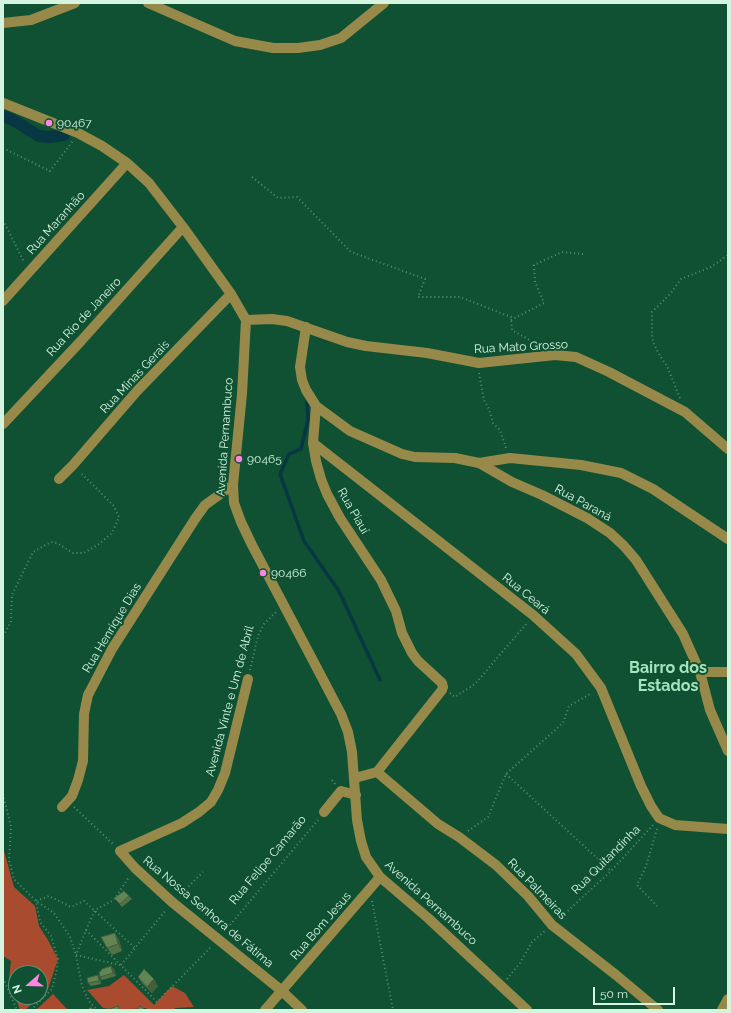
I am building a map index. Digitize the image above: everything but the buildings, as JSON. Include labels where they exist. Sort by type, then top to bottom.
[{"type":"street","points":[[3,23],[31,20],[75,3]]},
{"type":"street","points":[[148,3],[235,40],[273,48],[298,48],[320,45],[341,38],[384,3]]},
{"type":"street","points":[[3,103],[78,133],[127,162],[149,183],[183,227],[231,294],[246,320]]},
{"type":"street","name":"Rua Maranhão","points":[[3,301],[127,162]]},
{"type":"street","name":"Rua Rio de Janeiro","points":[[3,424],[81,341],[183,227]]},
{"type":"street","name":"Rua Minas Gerais","points":[[60,479],[137,391],[231,294]]},
{"type":"street","name":"Rua Mato Grosso","points":[[246,320],[272,319],[287,321],[353,343],[427,353],[478,363],[554,355],[576,357],[587,361],[685,412],[728,449]]},
{"type":"street","name":"Avenida Pernambuco","points":[[246,320],[242,394],[232,485],[234,503],[241,522],[341,714],[348,732],[352,752],[361,841],[366,856],[380,877],[428,918],[526,1010]]},
{"type":"street","points":[[306,327],[300,367],[302,380],[306,390],[316,406]]},
{"type":"street","name":"Rua Piauí","points":[[316,406],[313,443],[316,461],[327,494],[340,518],[381,580],[396,611],[402,633],[412,652],[418,662],[442,683],[443,688]]},
{"type":"street","name":"Rua Paraná","points":[[316,406],[350,431],[402,454],[415,457],[454,458],[479,463],[512,482],[542,495],[586,518],[610,533],[624,546],[644,571],[683,634],[700,672],[710,710],[728,751]]},
{"type":"street","name":"Rua Ceará","points":[[313,443],[533,615],[576,654],[600,688],[621,735],[641,786],[659,818]]},
{"type":"street","points":[[479,463],[510,458],[581,465],[621,473],[634,478],[653,489],[728,539]]},
{"type":"street","name":"Rua Henrique Dias","points":[[65,804],[72,796],[83,761],[84,714],[88,696],[94,682],[112,649],[195,519],[205,505],[232,485]]},
{"type":"street","points":[[700,672],[728,672]]},
{"type":"street","name":"Avenida Vinte e Um de Abril","points":[[120,851],[182,823],[211,802],[225,773],[248,679]]},
{"type":"street","points":[[354,778],[377,772],[443,688]]},
{"type":"street","name":"Rua Palmeiras","points":[[377,772],[438,824],[459,837],[496,865],[528,896],[552,925],[658,1010]]},
{"type":"street","name":"Rua Felipe Camarão","points":[[324,812],[341,792],[356,795]]},
{"type":"street","points":[[659,818],[675,825],[728,829]]},
{"type":"street","name":"Rua Nossa Senhora de Fátima","points":[[120,851],[135,868],[172,902],[282,991],[302,1010]]},
{"type":"street","name":"Rua Bom Jesus","points":[[282,991],[380,877]]},
{"type":"street","points":[[265,1010],[282,991]]},
{"type":"street","points":[[722,1010],[728,999]]},
{"type":"path","points":[[3,148],[50,171],[78,133]]},
{"type":"path","points":[[252,177],[278,198],[297,197],[351,252],[425,279],[418,297],[460,297],[511,317],[512,330],[554,355]]},
{"type":"path","points":[[3,220],[14,244],[30,272]]},
{"type":"path","points":[[511,320],[544,303],[535,282],[534,265],[562,252],[583,254]]},
{"type":"path","points":[[685,412],[667,366],[653,342],[652,312],[670,294],[681,279],[711,267],[728,255]]},
{"type":"path","points":[[478,363],[480,383],[484,400],[489,409],[493,423],[500,430],[510,458]]},
{"type":"path","points":[[3,636],[11,622],[12,595],[33,552],[51,542],[57,543],[73,553],[84,553],[99,544],[112,533],[119,517],[113,505],[73,465]]},
{"type":"path","name":"Avenida Vinte e Um de Abril","points":[[248,679],[258,636],[264,624],[283,605]]},
{"type":"path","points":[[443,688],[455,697],[475,684],[533,615]]},
{"type":"path","points":[[459,837],[488,817],[506,774],[563,723],[569,706],[600,688]]},
{"type":"path","points":[[506,774],[611,871]]},
{"type":"path","points":[[3,794],[11,827],[9,860],[14,879],[36,901],[54,913],[70,938],[76,955],[82,986],[90,1001],[98,1010]]},
{"type":"path","points":[[65,804],[120,851]]},
{"type":"path","name":"Rua Felipe Camarão","points":[[86,930],[157,1002],[218,940],[324,812]]},
{"type":"path","points":[[657,906],[637,885],[646,866],[659,818]]},
{"type":"path","name":"Rua Quitandinha","points":[[502,986],[520,963],[532,942],[611,871],[659,818]]},
{"type":"path","points":[[76,955],[95,910],[114,900],[135,868]]},
{"type":"path","points":[[370,889],[393,1010]]},
{"type":"path","points":[[36,901],[49,896],[71,907],[84,901],[135,948]]},
{"type":"path","points":[[31,1010],[52,989],[58,959],[51,936],[40,922],[36,901]]},
{"type":"path","points":[[76,955],[121,965],[155,923]]},
{"type":"path","points":[[3,978],[17,1010]]},
{"type":"shaded area","points":[[3,847],[14,887],[35,906],[39,926],[58,959],[48,989],[48,965],[11,965],[11,961],[3,956]]},
{"type":"shaded area","points":[[124,975],[154,1005],[172,986],[185,993],[194,1007],[175,1008],[174,1010],[148,1010],[146,1008],[117,1010],[103,1008],[87,990],[109,986]]},
{"type":"shaded area","points":[[53,994],[68,1010],[36,1010],[41,1005],[48,1005],[48,999]]},
{"type":"shaded area","points":[[18,1005],[31,1005],[25,1010],[20,1010]]},
{"type":"waterway","points":[[3,116],[13,120],[39,136],[49,137],[64,135]]},
{"type":"waterway","points":[[307,402],[308,420],[301,449],[289,454],[280,474],[304,541],[339,591],[380,680]]},
{"type":"place","name":"90467","points":[[49,123]]},
{"type":"place","name":"90465","points":[[239,459]]},
{"type":"place","name":"90466","points":[[263,573]]},
{"type":"district","name":"Bairro dos Estados","points":[[668,677]]}]
